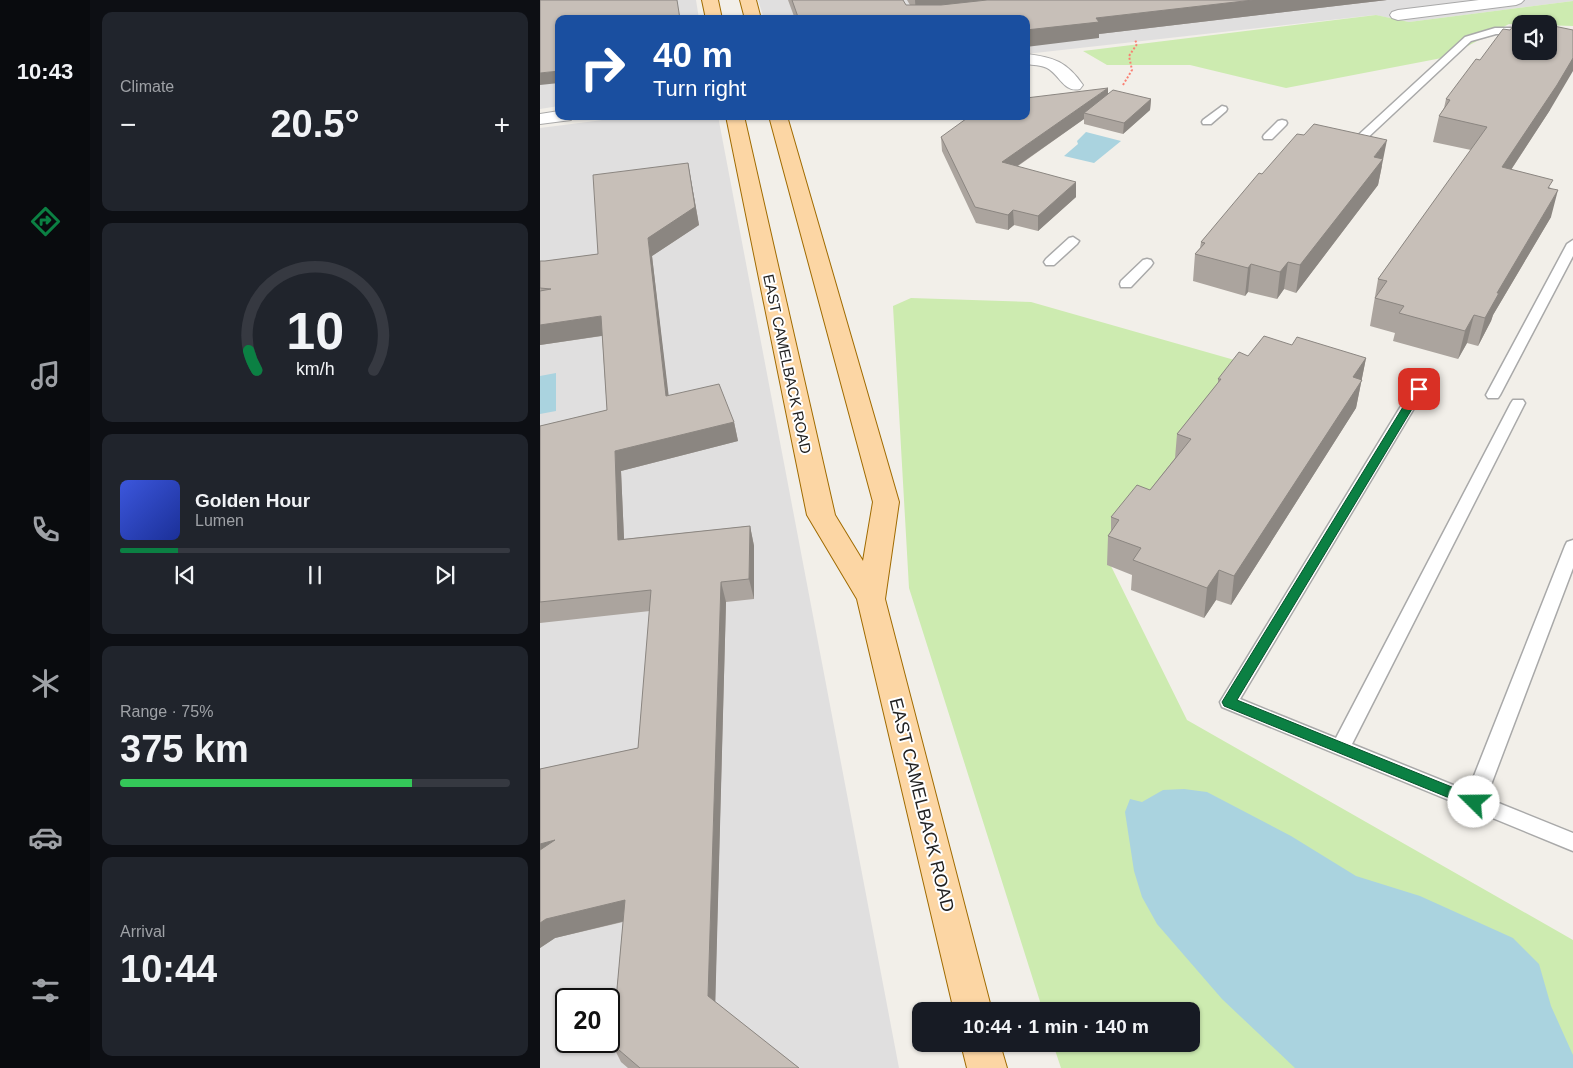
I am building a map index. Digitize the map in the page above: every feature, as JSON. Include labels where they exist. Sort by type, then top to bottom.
[{"type":"main road","points":[[710,0],[713,15]]},
{"type":"main road","points":[[748,0],[752,15]]},
{"type":"main road","name":"EAST CAMELBACK ROAD","points":[[736,120],[821,515],[872,599],[971,1002]]},
{"type":"main road","name":"EAST CAMELBACK ROAD","points":[[779,120],[886,502],[872,599]]},
{"type":"main road","points":[[983,1052],[987,1068]]},
{"type":"street","points":[[1398,15],[1477,2],[1516,0]]},
{"type":"street","points":[[1032,61],[1060,67],[1074,84]]},
{"type":"street","points":[[540,119],[555,117]]},
{"type":"lane","points":[[1358,141],[1468,39],[1495,31],[1512,32]]},
{"type":"lane","points":[[1207,122],[1222,109]]},
{"type":"lane","points":[[1268,137],[1282,123]]},
{"type":"lane","points":[[1050,262],[1073,241]]},
{"type":"lane","points":[[1493,395],[1573,244]]},
{"type":"lane","points":[[1126,284],[1147,263]]},
{"type":"lane","points":[[1427,375],[1229,702],[1573,842]]},
{"type":"lane","points":[[1341,748],[1518,403]]},
{"type":"lane","points":[[1474,802],[1573,546]]},
{"type":"path","points":[[1123,85],[1132,70],[1129,56],[1137,44],[1135,40]]},
{"type":"shaded area","points":[[540,0],[696,0],[698,15],[555,15],[555,107],[540,109]]},
{"type":"shaded area","points":[[758,0],[1573,0],[1409,22],[1375,15],[1030,54],[1030,15],[763,15]]},
{"type":"shaded area","points":[[603,120],[719,120],[899,1068],[540,1068],[540,128]]},
{"type":"green space","points":[[1573,1],[1573,26],[1557,26],[1557,15],[1512,15],[1512,24],[1447,57],[1286,88],[1190,65],[1107,65],[1083,51],[1376,15],[1409,22]]},
{"type":"green space","points":[[911,298],[1031,302],[1252,365],[1109,562],[1187,720],[1573,940],[1573,1068],[1061,1068],[1056,1052],[1200,1052],[1200,1002],[1040,1002],[909,588],[893,306]]},
{"type":"water","points":[[1086,132],[1121,141],[1094,163],[1064,156],[1078,144],[1077,141]]},
{"type":"water","points":[[556,373],[556,411],[540,414],[540,376]]},
{"type":"water","points":[[1184,789],[1207,792],[1291,836],[1356,876],[1420,896],[1513,938],[1539,964],[1551,1006],[1573,1055],[1573,1068],[1295,1068],[1222,999],[1157,924],[1142,897],[1134,871],[1125,812],[1130,799],[1142,802],[1163,790]]},
{"type":"building","points":[[540,0],[677,0],[679,15],[555,15],[555,71],[540,73]]},
{"type":"building","points":[[792,0],[903,0],[906,5],[941,5],[987,0],[1253,0],[1096,18],[1099,22],[1030,30],[1030,15],[797,15]]},
{"type":"building","points":[[1557,27],[1573,30],[1573,58],[1502,167],[1553,180],[1548,188],[1558,190],[1497,293],[1499,293],[1485,318],[1474,315],[1465,331],[1399,313],[1404,306],[1375,298],[1387,281],[1378,279],[1487,127],[1439,116],[1450,100],[1446,99],[1476,59],[1480,60],[1503,29],[1510,30],[1512,28],[1512,60],[1557,60]]},
{"type":"building","points":[[1108,88],[1002,162],[1076,182],[1038,216],[1013,210],[1008,215],[975,207],[941,137],[964,120],[1030,120],[1030,98]]},
{"type":"building","points":[[1113,90],[1151,99],[1124,123],[1084,113]]},
{"type":"building","points":[[1314,124],[1387,140],[1374,157],[1383,159],[1300,265],[1288,262],[1280,272],[1251,264],[1248,268],[1195,254],[1205,243],[1201,242],[1259,173],[1262,174],[1297,134],[1304,135]]},
{"type":"building","points":[[688,163],[695,207],[648,238],[666,396],[719,384],[734,422],[615,451],[618,540],[750,526],[749,579],[721,582],[708,996],[799,1068],[640,1068],[620,1051],[620,988],[617,988],[625,900],[546,919],[540,923],[540,850],[555,840],[540,844],[540,769],[638,748],[651,590],[540,602],[540,426],[607,410],[601,316],[540,325],[540,291],[551,289],[540,288],[540,261],[598,254],[593,175]]},
{"type":"building","points":[[1264,336],[1292,345],[1297,337],[1366,358],[1353,377],[1362,380],[1234,576],[1219,570],[1207,588],[1133,560],[1141,548],[1108,536],[1119,520],[1111,517],[1137,485],[1150,490],[1191,439],[1177,434],[1221,379],[1218,379],[1239,352],[1248,356]]},
{"type":"route","points":[[1419,389],[1229,702],[1474,802]]}]
